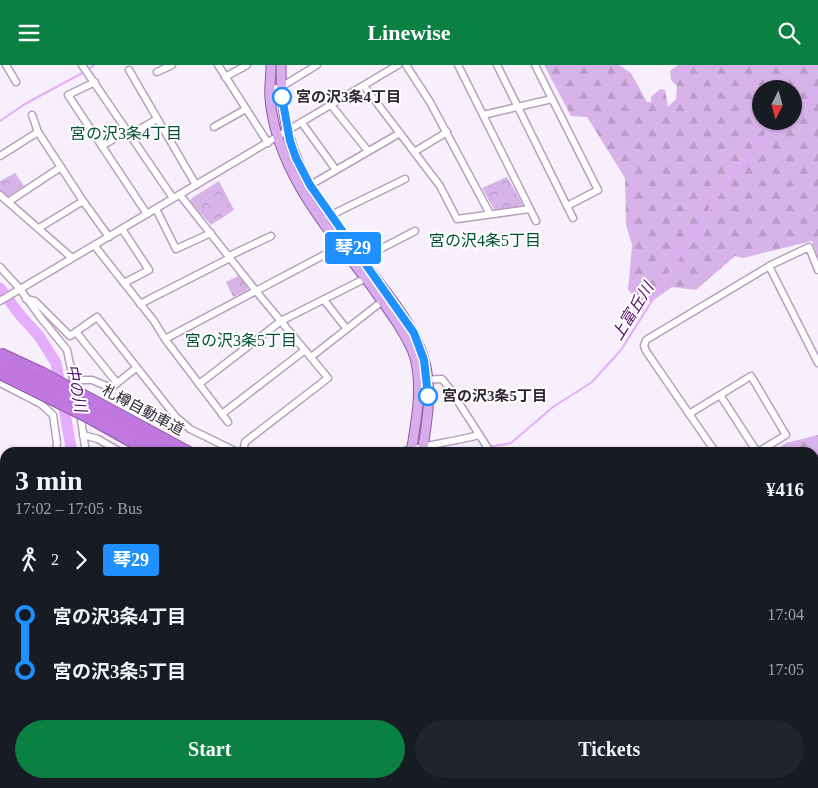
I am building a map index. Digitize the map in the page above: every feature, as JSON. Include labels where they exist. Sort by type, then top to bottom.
[{"type":"highway","name":"札樽自動車道","points":[[0,353],[43,373],[180,447]]},
{"type":"highway","name":"札樽自動車道","points":[[0,363],[159,447]]},
{"type":"highway","points":[[0,374],[87,417],[140,447]]},
{"type":"main road","points":[[271,65],[270,98],[277,137],[286,161],[301,190],[326,217],[386,299],[414,333],[424,360],[423,380],[412,447]]},
{"type":"main road","points":[[281,65],[287,132],[296,158],[326,217]]},
{"type":"main road","points":[[345,244],[361,259],[369,276]]},
{"type":"main road","points":[[422,447],[428,403],[423,380]]},
{"type":"street","points":[[0,70],[6,65],[16,83]]},
{"type":"street","points":[[157,72],[172,65]]},
{"type":"street","points":[[218,65],[268,143]]},
{"type":"street","points":[[225,77],[247,65]]},
{"type":"street","points":[[270,90],[282,87],[318,65]]},
{"type":"street","points":[[0,301],[398,65]]},
{"type":"street","points":[[406,65],[447,132],[490,214]]},
{"type":"street","points":[[458,65],[536,221]]},
{"type":"street","points":[[497,65],[572,218]]},
{"type":"street","points":[[535,65],[598,190],[567,206]]},
{"type":"street","points":[[83,66],[173,198]]},
{"type":"street","points":[[129,70],[196,185]]},
{"type":"street","points":[[93,80],[68,95],[147,214]]},
{"type":"street","points":[[364,85],[440,186],[457,219],[530,209]]},
{"type":"street","points":[[483,115],[552,99]]},
{"type":"street","points":[[331,105],[368,151]]},
{"type":"street","points":[[214,127],[246,109]]},
{"type":"street","points":[[32,115],[38,132],[109,237]]},
{"type":"street","points":[[102,146],[157,119]]},
{"type":"street","points":[[302,123],[336,170]]},
{"type":"street","points":[[0,156],[38,132]]},
{"type":"street","points":[[414,152],[447,132]]},
{"type":"street","points":[[301,190],[400,133]]},
{"type":"street","points":[[8,201],[61,167]]},
{"type":"street","points":[[326,217],[405,179]]},
{"type":"street","points":[[0,195],[72,258]]},
{"type":"street","points":[[180,195],[328,378],[246,442],[245,447]]},
{"type":"street","points":[[38,228],[83,201]]},
{"type":"street","points":[[156,209],[176,249],[211,233]]},
{"type":"street","points":[[122,229],[149,270],[124,283]]},
{"type":"street","points":[[361,259],[415,231]]},
{"type":"street","points":[[140,303],[271,237]]},
{"type":"street","points":[[165,339],[345,244]]},
{"type":"street","points":[[94,245],[154,321],[165,339],[228,422]]},
{"type":"street","points":[[712,447],[646,351],[644,346],[646,340],[769,266],[809,247],[818,270]]},
{"type":"street","points":[[769,266],[818,363]]},
{"type":"street","points":[[0,267],[20,289],[68,350],[85,447]]},
{"type":"street","points":[[199,383],[281,321],[369,276]]},
{"type":"street","points":[[26,299],[35,301],[70,336],[97,317],[176,417],[190,429],[227,447]]},
{"type":"street","points":[[311,357],[346,328],[386,299]]},
{"type":"street","points":[[324,300],[346,328]]},
{"type":"street","points":[[76,332],[117,383]]},
{"type":"street","points":[[222,414],[305,350]]},
{"type":"street","points":[[74,380],[92,380],[111,388],[136,368]]},
{"type":"street","points":[[689,414],[751,376],[786,435],[766,447]]},
{"type":"street","points":[[423,380],[442,379],[487,447]]},
{"type":"street","points":[[0,383],[41,404],[53,415],[56,447]]},
{"type":"street","points":[[720,395],[754,447]]},
{"type":"street","points":[[83,435],[98,439],[112,447]]},
{"type":"street","points":[[430,447],[479,435]]},
{"type":"green space","points":[[544,65],[619,65],[631,73],[647,102],[651,102],[651,97],[660,89],[665,90],[668,107],[676,99],[677,86],[671,80],[670,71],[678,65],[818,65],[818,258],[812,241],[743,258],[735,256],[696,290],[672,287],[651,302],[638,300],[628,290],[632,245],[626,225],[625,178],[587,117],[571,116]]},
{"type":"green space","points":[[15,173],[24,186],[7,197],[0,192],[0,181]]},
{"type":"green space","points":[[507,177],[523,205],[496,210],[482,188]]},
{"type":"green space","points":[[219,181],[234,210],[211,225],[190,201]]},
{"type":"green space","points":[[240,275],[248,288],[247,291],[233,297],[226,282]]},
{"type":"green space","points":[[818,435],[818,447],[780,447],[786,443]]},
{"type":"waterway","points":[[88,70],[94,65]]},
{"type":"waterway","points":[[0,121],[25,104],[84,72]]},
{"type":"waterway","name":"上富丘川","points":[[802,104],[818,91]]},
{"type":"waterway","name":"上富丘川","points":[[488,447],[511,443],[553,407],[592,382],[621,350],[730,177],[769,130]]},
{"type":"waterway","name":"中の川","points":[[0,288],[20,315],[39,336],[56,363],[71,447]]},
{"type":"bus line","name":"琴29","points":[[282,97],[287,132],[296,158],[310,185],[414,333],[424,360],[428,396]]},
{"type":"place","name":"宮の沢3条4丁目","points":[[282,97]]},
{"type":"place","name":"宮の沢3条5丁目","points":[[428,396]]},
{"type":"district","name":"宮の沢3条4丁目","points":[[126,133]]},
{"type":"district","name":"宮の沢4条5丁目","points":[[485,240]]},
{"type":"district","name":"宮の沢3条5丁目","points":[[241,340]]}]
